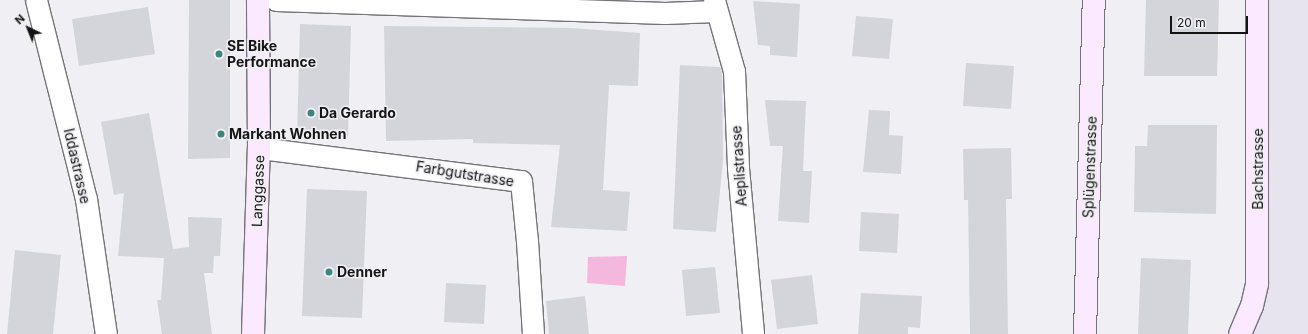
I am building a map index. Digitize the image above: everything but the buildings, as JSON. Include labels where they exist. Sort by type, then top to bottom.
[{"type":"main road","name":"Langgasse","points":[[253,334],[259,148],[258,0]]},
{"type":"main road","name":"Splügenstrasse","points":[[1085,334],[1094,0]]},
{"type":"main road","name":"Bachstrasse","points":[[1240,334],[1252,306],[1257,284],[1257,0]]},
{"type":"street","name":"Iddastrasse","points":[[36,0],[86,199],[106,334]]},
{"type":"street","points":[[276,0],[665,13],[715,5]]},
{"type":"street","name":"Aeplistrasse","points":[[715,5],[727,41],[734,71],[738,168],[753,334]]},
{"type":"street","name":"Farbgutstrasse","points":[[259,148],[521,181],[527,241],[533,334]]},
{"type":"shaded area","points":[[1257,0],[1308,0],[1308,334],[1240,334],[1252,306]]},
{"type":"shaded area","points":[[627,256],[625,286],[587,283],[588,257]]},
{"type":"place","name":"SE Bike Performance","points":[[219,54]]},
{"type":"place","name":"Da Gerardo","points":[[311,113]]},
{"type":"place","name":"Markant Wohnen","points":[[221,134]]},
{"type":"place","name":"Denner","points":[[329,272]]}]
